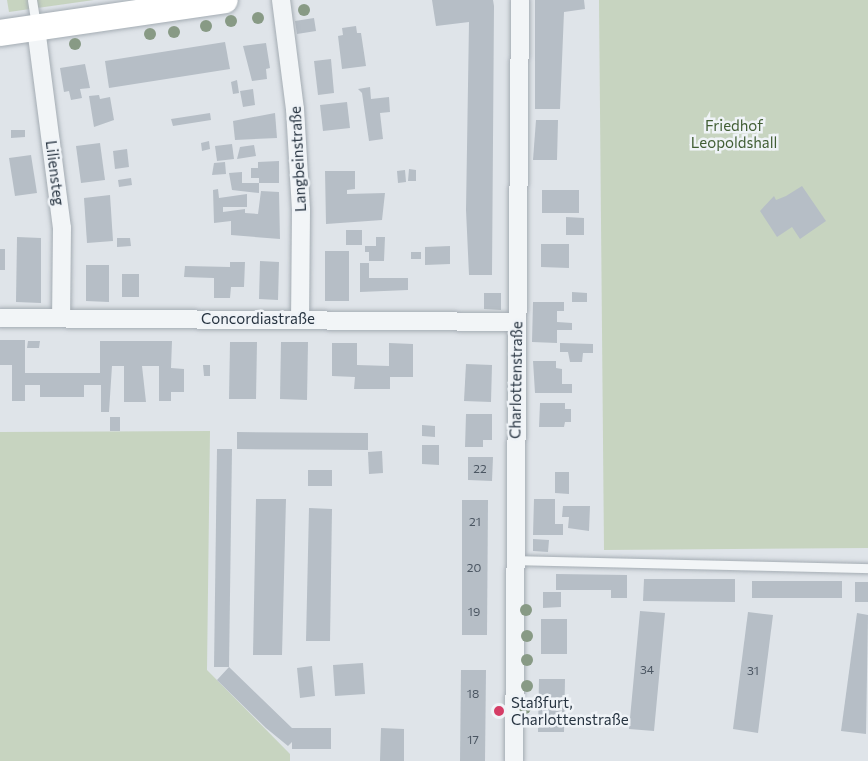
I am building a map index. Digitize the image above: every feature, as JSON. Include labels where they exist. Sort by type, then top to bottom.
[{"type":"main road","points":[[0,33],[225,0]]},
{"type":"street","name":"Langbeinstraße","points":[[281,0],[296,109],[300,188],[300,320]]},
{"type":"street","name":"Charlottenstraße","points":[[514,761],[520,0]]},
{"type":"street","name":"Liliensteg","points":[[36,28],[62,228],[61,318]]},
{"type":"street","name":"Concordiastraße","points":[[0,318],[517,322]]},
{"type":"lane","points":[[32,0],[36,28]]},
{"type":"lane","points":[[514,560],[868,568]]},
{"type":"green space","points":[[7,0],[94,0],[9,12]]},
{"type":"green space","name":"Friedhof Leopoldshall","points":[[599,0],[868,0],[868,548],[604,550]]},
{"type":"green space","points":[[210,431],[207,670],[290,754],[290,761],[0,761],[0,432]]},
{"type":"building","points":[[432,0],[493,0],[492,275],[469,275],[466,210],[469,22],[436,26]]},
{"type":"building","points":[[535,0],[584,0],[585,9],[564,12],[560,109],[535,109]]},
{"type":"building","points":[[314,18],[316,31],[297,34],[295,21]]},
{"type":"building","points":[[356,26],[357,33],[361,33],[366,66],[342,69],[338,36],[343,35],[342,28]]},
{"type":"building","points":[[225,42],[230,69],[109,88],[105,61]]},
{"type":"building","points":[[266,43],[270,68],[266,69],[267,79],[252,81],[243,46]]},
{"type":"building","points":[[331,59],[334,93],[318,95],[314,61]]},
{"type":"building","points":[[85,64],[90,88],[80,89],[82,98],[71,100],[69,91],[64,92],[60,68]]},
{"type":"building","points":[[237,80],[239,93],[233,94],[231,82]]},
{"type":"building","points":[[370,87],[371,99],[389,97],[390,112],[380,113],[383,139],[369,141],[362,93],[358,89]]},
{"type":"building","points":[[253,89],[255,105],[243,107],[240,91]]},
{"type":"building","points":[[99,95],[100,99],[110,97],[114,120],[94,127],[89,96]]},
{"type":"building","points":[[347,102],[350,128],[323,131],[320,105]]},
{"type":"building","points":[[210,113],[211,120],[173,126],[171,119]]},
{"type":"building","points":[[275,113],[277,138],[235,140],[233,121]]},
{"type":"building","points":[[536,120],[558,120],[557,160],[533,160]]},
{"type":"building","points":[[11,130],[25,130],[25,137],[11,138]]},
{"type":"building","points":[[209,141],[210,149],[202,151],[201,143]]},
{"type":"building","points":[[100,143],[105,180],[81,183],[76,146]]},
{"type":"building","points":[[232,144],[234,159],[217,161],[215,146]]},
{"type":"building","points":[[254,145],[256,156],[237,159],[240,147]]},
{"type":"building","points":[[127,149],[129,167],[115,169],[113,151]]},
{"type":"building","points":[[31,155],[37,193],[15,196],[9,158]]},
{"type":"building","points":[[279,161],[279,183],[259,183],[259,178],[251,178],[251,168],[258,168],[258,162]]},
{"type":"building","points":[[225,162],[226,174],[212,175],[214,163]]},
{"type":"building","points":[[409,169],[416,170],[416,181],[408,181]]},
{"type":"building","points":[[405,170],[406,182],[398,183],[397,171]]},
{"type":"building","points":[[325,171],[355,171],[355,189],[347,190],[347,194],[385,193],[382,220],[326,224]]},
{"type":"building","points":[[242,172],[242,183],[259,183],[259,193],[232,190],[229,173]]},
{"type":"building","points":[[131,178],[132,185],[119,187],[118,180]]},
{"type":"building","points":[[802,186],[826,221],[800,239],[792,227],[777,237],[760,211],[774,196],[776,200]]},
{"type":"building","points":[[218,189],[219,198],[247,194],[247,207],[223,207],[223,212],[245,209],[245,213],[258,214],[261,191],[279,192],[280,239],[231,235],[231,221],[214,223],[213,190]]},
{"type":"building","points":[[542,190],[579,190],[579,213],[542,213]]},
{"type":"building","points":[[110,195],[113,241],[87,243],[84,198]]},
{"type":"building","points":[[566,217],[584,218],[584,235],[566,235]]},
{"type":"building","points":[[346,230],[362,230],[362,245],[346,245]]},
{"type":"building","points":[[17,237],[41,238],[41,303],[16,302]]},
{"type":"building","points":[[376,237],[385,237],[384,261],[369,261],[369,252],[365,252],[365,246],[376,246]]},
{"type":"building","points":[[117,238],[130,238],[131,246],[117,247]]},
{"type":"building","points":[[541,244],[569,244],[569,268],[541,267]]},
{"type":"building","points":[[450,246],[450,264],[425,265],[425,247]]},
{"type":"building","points":[[0,249],[5,249],[5,270],[0,270]]},
{"type":"building","points":[[325,251],[349,251],[349,301],[325,301]]},
{"type":"building","points":[[411,252],[421,252],[421,259],[411,259]]},
{"type":"building","points":[[260,261],[279,262],[278,300],[259,299]]},
{"type":"building","points":[[230,262],[245,262],[244,287],[231,287],[230,298],[214,298],[214,278],[184,277],[185,266],[230,267]]},
{"type":"building","points":[[360,263],[369,263],[369,278],[408,278],[408,290],[360,292]]},
{"type":"building","points":[[86,265],[109,265],[109,302],[86,301]]},
{"type":"building","points":[[122,274],[139,274],[139,297],[122,297]]},
{"type":"building","points":[[572,292],[587,293],[587,302],[572,302]]},
{"type":"building","points":[[484,293],[501,293],[501,310],[484,309]]},
{"type":"building","points":[[533,302],[564,302],[564,311],[557,311],[557,322],[572,323],[572,330],[557,330],[557,343],[532,342]]},
{"type":"building","points":[[0,340],[25,340],[25,373],[100,373],[100,341],[172,341],[171,368],[184,369],[184,392],[171,392],[171,401],[159,401],[159,366],[142,366],[146,402],[124,402],[124,366],[112,366],[109,412],[101,412],[101,385],[84,385],[84,397],[40,397],[40,385],[25,385],[25,401],[12,401],[12,365],[0,365]]},
{"type":"building","points":[[28,341],[40,341],[39,348],[27,348]]},
{"type":"building","points":[[230,342],[257,342],[256,399],[229,399]]},
{"type":"building","points":[[281,342],[308,342],[307,400],[280,399]]},
{"type":"building","points":[[332,343],[357,343],[357,365],[389,366],[389,343],[413,344],[413,377],[390,377],[390,389],[354,389],[355,377],[332,376]]},
{"type":"building","points":[[560,343],[593,344],[593,353],[583,353],[582,362],[570,362],[568,352],[560,352]]},
{"type":"building","points":[[533,361],[556,361],[556,368],[562,369],[562,384],[572,384],[572,393],[535,393]]},
{"type":"building","points":[[466,364],[492,365],[491,402],[464,401]]},
{"type":"building","points":[[203,365],[210,365],[210,376],[204,376]]},
{"type":"building","points":[[540,403],[565,403],[565,409],[571,409],[571,422],[565,422],[564,427],[539,427]]},
{"type":"building","points":[[466,414],[492,414],[492,440],[483,440],[483,447],[465,447]]},
{"type":"building","points":[[110,417],[120,417],[120,431],[110,431]]},
{"type":"building","points":[[422,425],[435,426],[435,437],[422,436]]},
{"type":"building","points":[[237,432],[368,433],[368,450],[237,449]]},
{"type":"building","points":[[422,445],[439,445],[439,465],[422,464]]},
{"type":"building","points":[[217,449],[232,449],[229,667],[214,667]]},
{"type":"building","points":[[382,451],[383,473],[369,474],[368,452]]},
{"type":"building","points":[[468,457],[493,457],[492,481],[468,480]]},
{"type":"building","points":[[308,470],[332,470],[332,486],[308,486]]},
{"type":"building","points":[[555,472],[569,472],[569,494],[555,493]]},
{"type":"building","points":[[256,499],[286,499],[282,655],[253,655]]},
{"type":"building","points":[[534,499],[555,499],[555,524],[563,524],[563,535],[533,535]]},
{"type":"building","points":[[462,500],[488,500],[487,635],[462,635]]},
{"type":"building","points":[[563,506],[590,506],[589,531],[568,528],[569,517],[562,517]]},
{"type":"building","points":[[309,508],[332,509],[330,641],[306,641]]},
{"type":"building","points":[[533,539],[549,540],[548,552],[533,551]]},
{"type":"building","points":[[556,574],[627,575],[627,598],[611,598],[611,590],[556,590]]},
{"type":"building","points":[[644,579],[735,579],[735,602],[643,601]]},
{"type":"building","points":[[752,581],[842,581],[842,598],[752,598]]},
{"type":"building","points":[[855,582],[868,582],[868,602],[855,602]]},
{"type":"building","points":[[543,592],[561,592],[561,607],[543,608]]},
{"type":"building","points":[[640,611],[665,613],[654,731],[629,729]]},
{"type":"building","points":[[748,612],[773,615],[758,733],[733,729]]},
{"type":"building","points":[[857,613],[868,615],[866,734],[841,731]]},
{"type":"building","points":[[541,619],[567,619],[567,654],[541,654]]},
{"type":"building","points":[[363,663],[365,694],[335,696],[333,665]]},
{"type":"building","points":[[312,666],[315,696],[300,698],[297,668]]},
{"type":"building","points":[[229,667],[292,728],[331,728],[331,749],[292,749],[292,742],[288,746],[217,680]]},
{"type":"building","points":[[461,670],[486,670],[485,761],[460,761]]},
{"type":"building","points":[[539,679],[565,679],[564,732],[538,732]]},
{"type":"building","points":[[381,728],[404,729],[404,761],[380,761]]},
{"type":"place","name":"Staßfurt, Charlottenstraße","points":[[499,711]]}]
